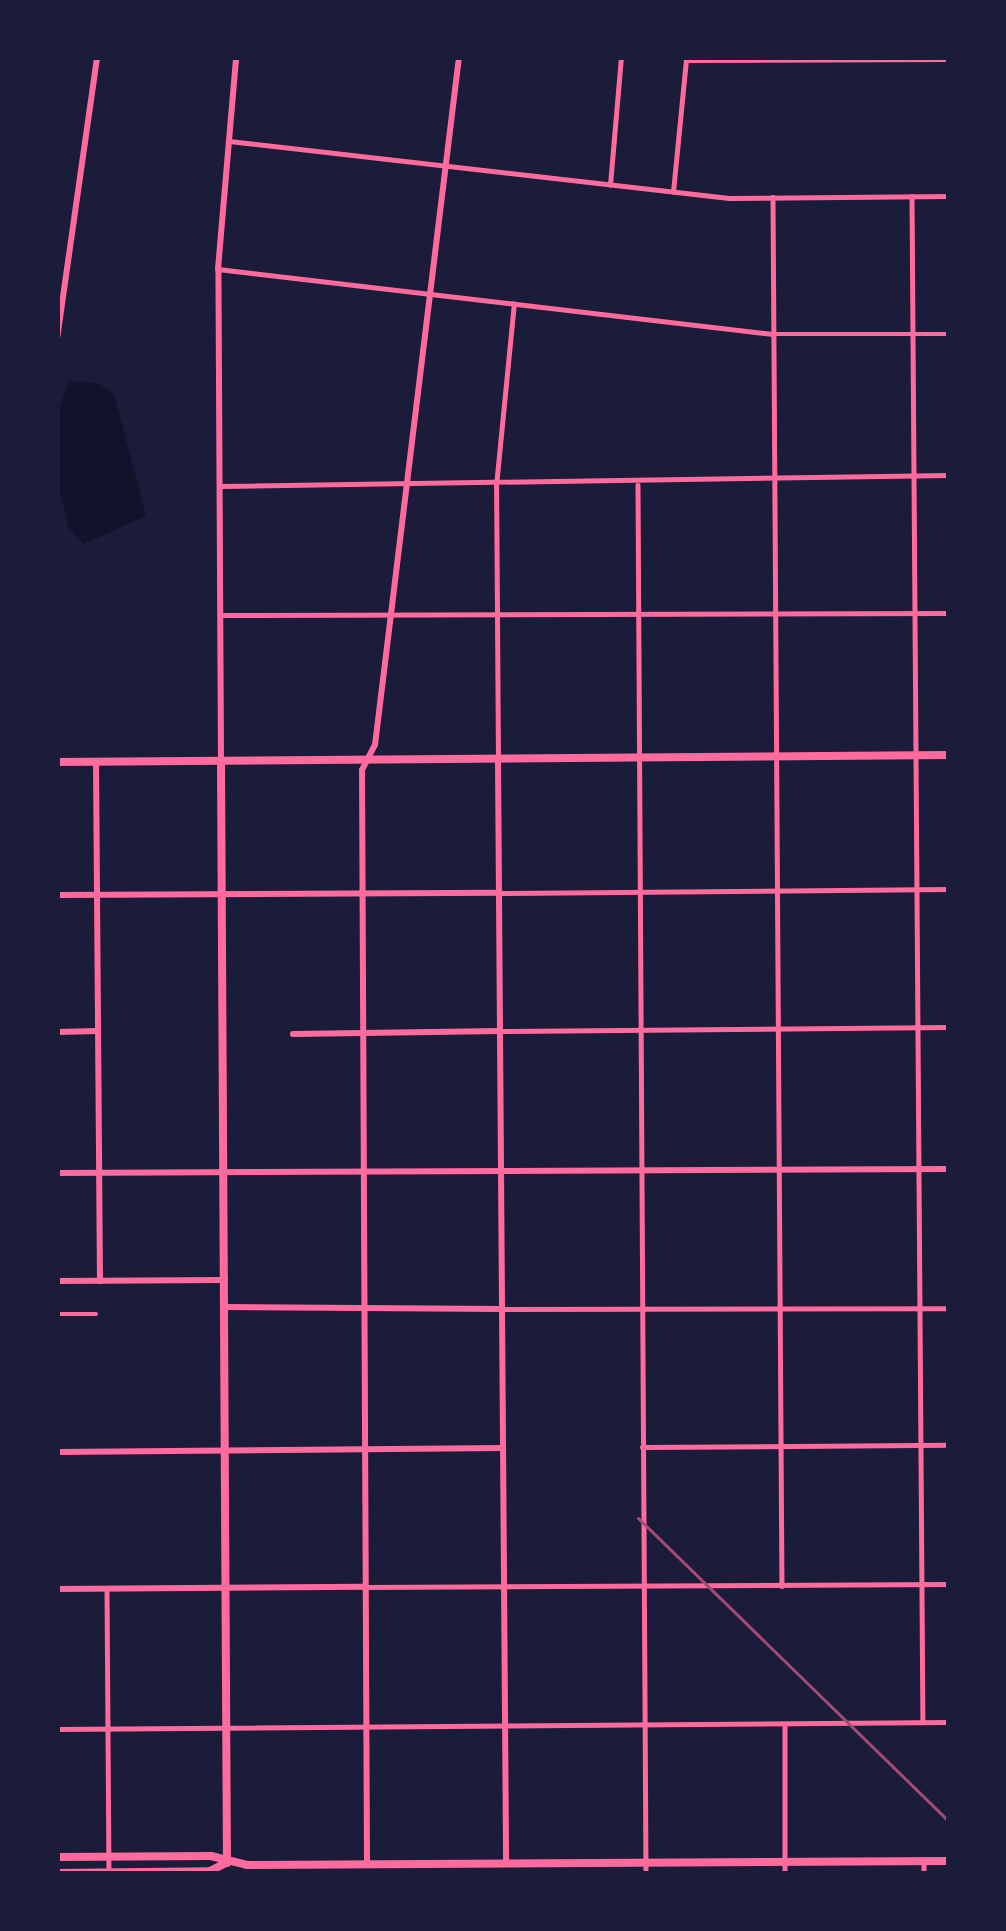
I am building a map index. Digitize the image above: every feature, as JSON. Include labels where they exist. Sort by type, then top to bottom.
[{"type":"main road","points":[[57,762],[949,755]]},
{"type":"main road","points":[[221,761],[228,1874]]},
{"type":"main road","points":[[57,1857],[367,1870],[949,1861]]},
{"type":"main road","points":[[57,1873],[210,1871],[227,1863]]},
{"type":"street","points":[[57,339],[97,57]]},
{"type":"street","points":[[221,761],[218,269],[236,57]]},
{"type":"street","points":[[367,1870],[362,892],[367,761],[409,488],[459,57]]},
{"type":"street","points":[[610,184],[621,57]]},
{"type":"street","points":[[673,191],[686,58],[949,58]]},
{"type":"street","points":[[229,142],[673,191],[773,197],[949,196]]},
{"type":"street","points":[[912,196],[923,1722]]},
{"type":"street","points":[[773,197],[782,1586]]},
{"type":"street","points":[[218,269],[773,334],[949,334]]},
{"type":"street","points":[[506,1869],[496,486],[514,302]]},
{"type":"street","points":[[221,486],[638,485],[949,475]]},
{"type":"street","points":[[638,485],[646,1874]]},
{"type":"street","points":[[221,615],[949,613]]},
{"type":"street","points":[[96,762],[100,1281]]},
{"type":"street","points":[[57,895],[949,889]]},
{"type":"street","points":[[293,1034],[949,1027]]},
{"type":"street","points":[[57,1032],[98,1031]]},
{"type":"street","points":[[57,1173],[949,1168]]},
{"type":"street","points":[[57,1281],[225,1280]]},
{"type":"street","points":[[225,1307],[949,1308]]},
{"type":"street","points":[[57,1314],[96,1314]]},
{"type":"street","points":[[642,1447],[949,1445]]},
{"type":"street","points":[[57,1452],[503,1448]]},
{"type":"street","points":[[57,1589],[949,1584]]},
{"type":"street","points":[[106,1588],[109,1874]]},
{"type":"street","points":[[57,1729],[949,1722]]},
{"type":"street","points":[[785,1724],[785,1874]]},
{"type":"street","points":[[924,1861],[924,1874]]},
{"type":"shaded area","points":[[69,381],[98,383],[114,394],[146,516],[84,544],[68,527],[57,476],[57,416]]},
{"type":"railway","points":[[638,1518],[949,1821]]}]
